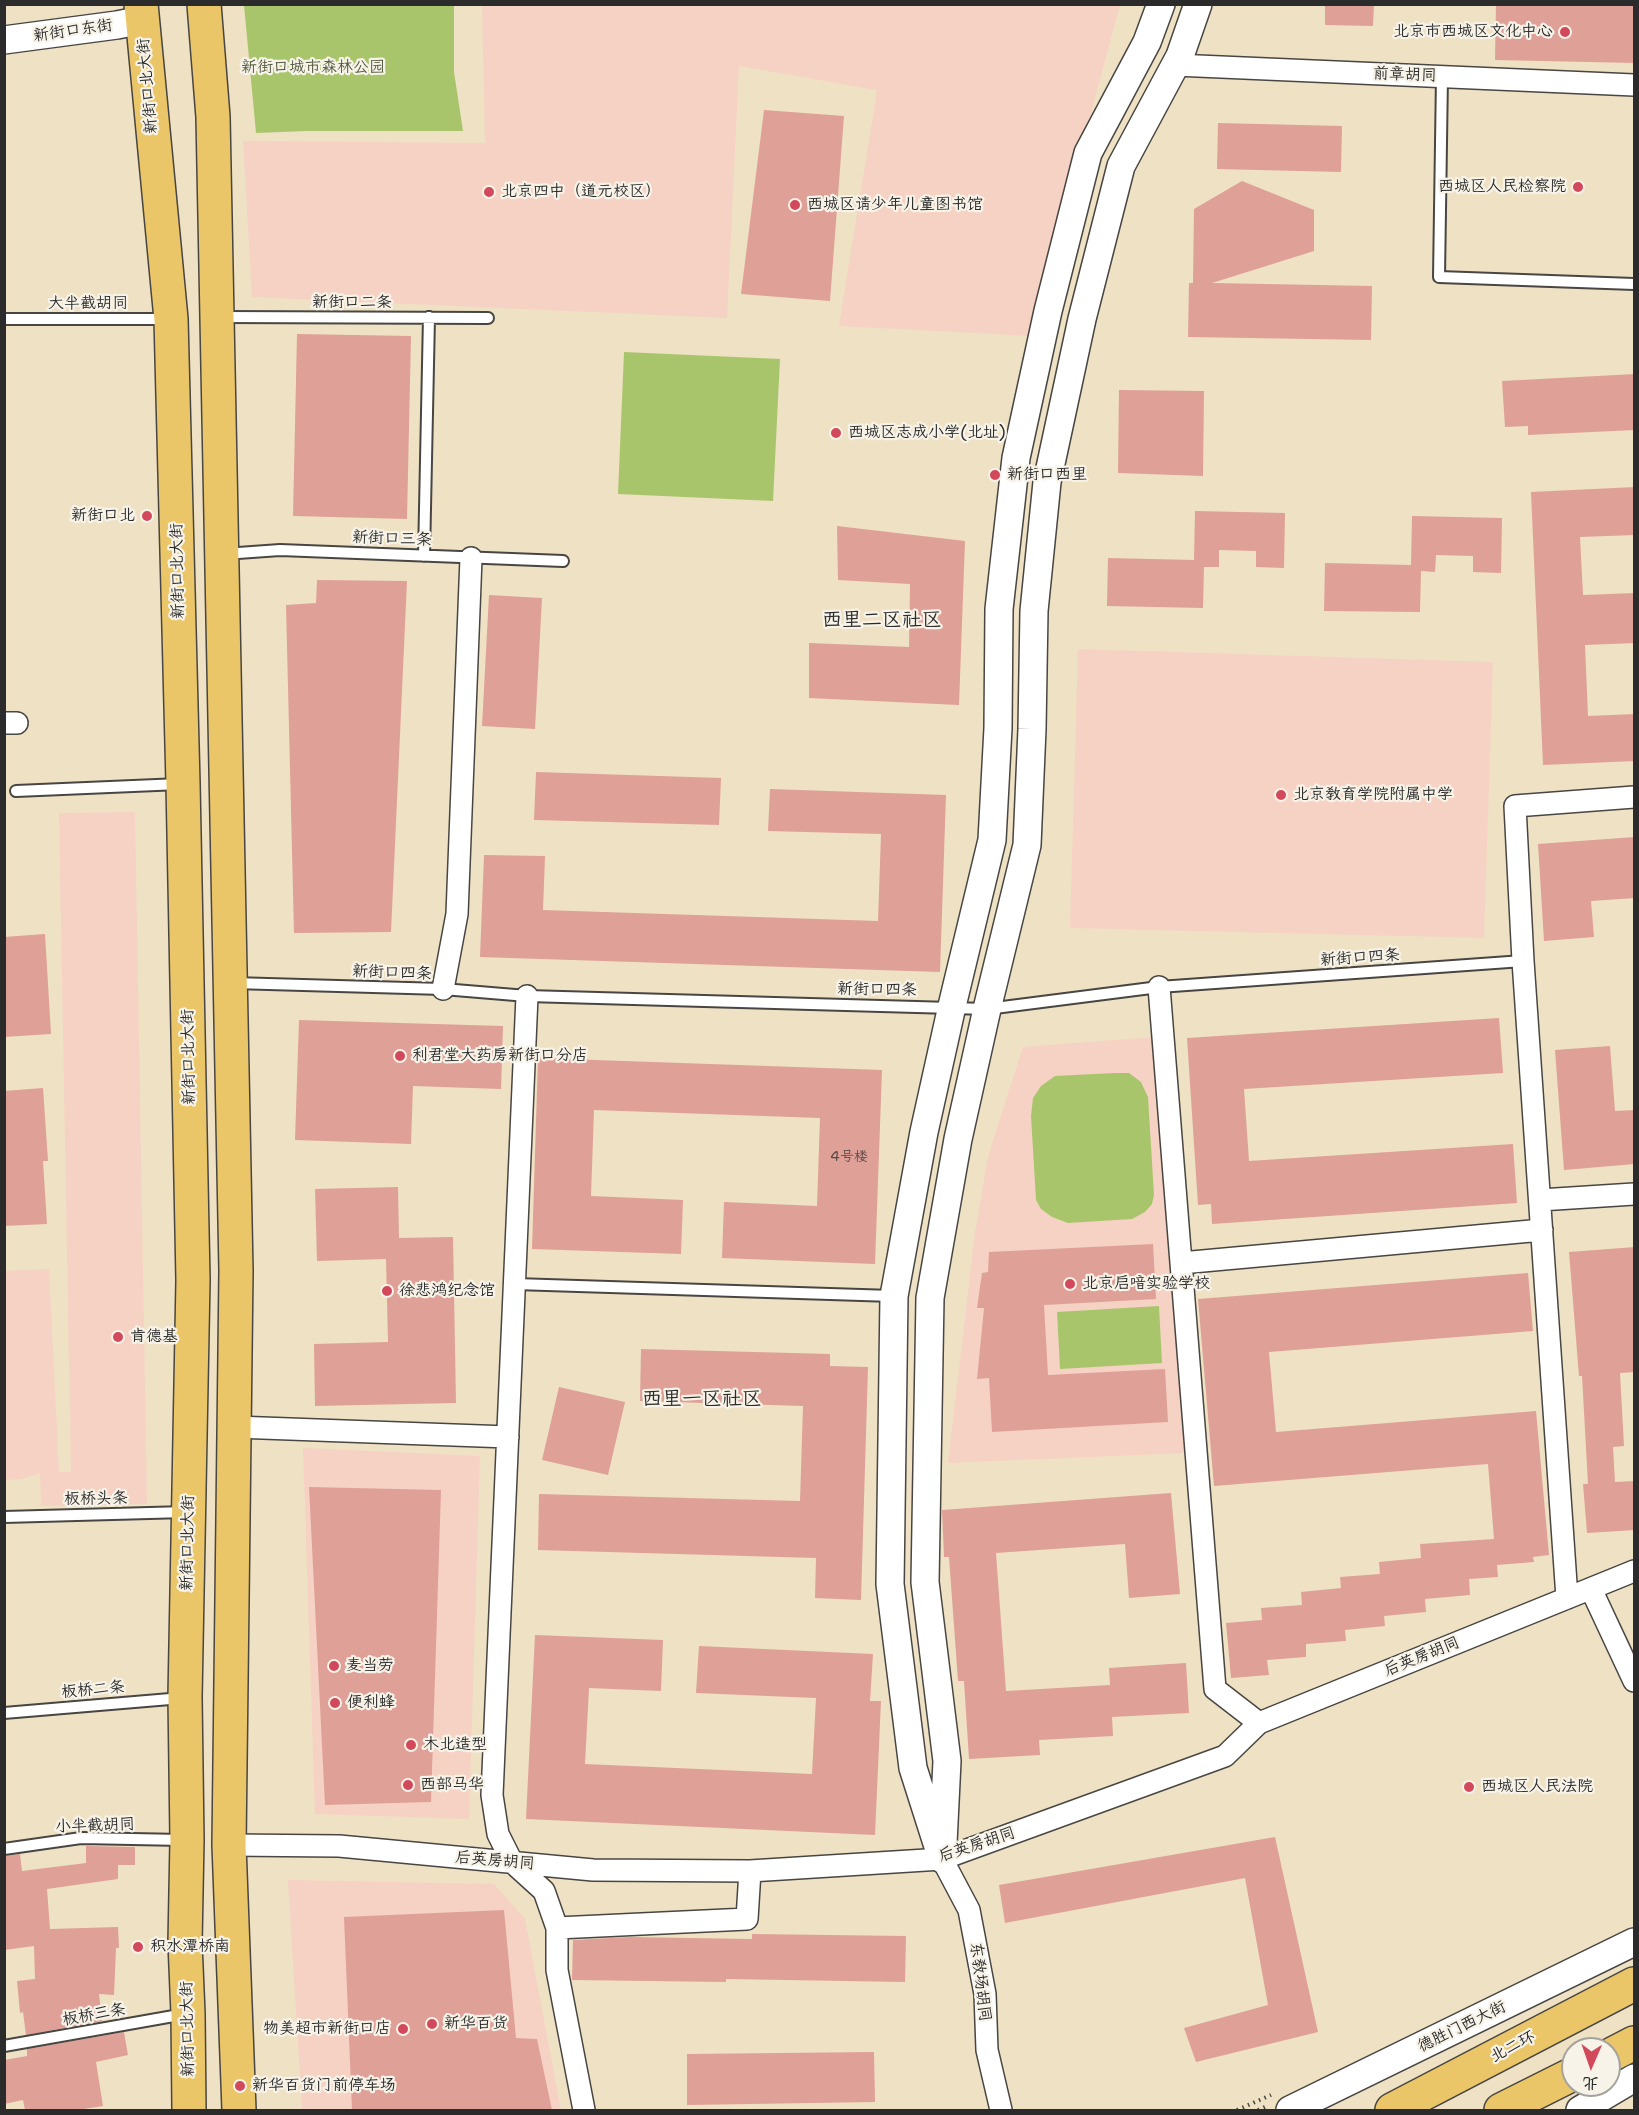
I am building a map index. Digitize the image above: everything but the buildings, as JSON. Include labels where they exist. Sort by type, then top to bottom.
[{"type":"main road","points":[[204,4],[213,117],[236,1271],[230,1845],[239,2110]]},
{"type":"main road","name":"新街口北大街","points":[[142,12],[171,319],[183,784],[193,1280],[185,1698],[187,1840],[185,1943],[189,2110]]},
{"type":"main road","name":"北二环","points":[[1392,2110],[1635,1984]]},
{"type":"main road","points":[[1621,2050],[1635,2043]]},
{"type":"main road","points":[[1501,2110],[1561,2080]]},
{"type":"street","points":[[942,1859],[913,1768],[890,1584],[894,1296],[924,1132],[992,840],[998,728],[999,609],[1016,458],[1048,311],[1089,153],[1148,42],[1161,4]]},
{"type":"street","points":[[942,1859],[947,1761],[925,1582],[930,1298],[958,1139],[1027,845],[1034,611],[1047,482],[1082,319],[1121,166],[1175,65],[1198,4]]},
{"type":"street","name":"新街口东街","points":[[4,40],[117,25],[142,12]]},
{"type":"street","name":"前章胡同","points":[[1175,65],[1635,85]]},
{"type":"street","points":[[443,989],[457,914],[471,558]]},
{"type":"street","points":[[1567,1598],[1523,961],[1515,806],[1635,797]]},
{"type":"street","points":[[1158,987],[1215,1689],[1259,1723]]},
{"type":"street","points":[[527,996],[492,1795],[498,1834],[512,1862],[544,1892],[557,1928],[557,1970],[584,2110]]},
{"type":"street","points":[[1540,1200],[1635,1194]]},
{"type":"street","points":[[1180,1263],[1542,1230]]},
{"type":"street","points":[[235,1426],[508,1437]]},
{"type":"street","name":"后英房胡同","points":[[230,1845],[339,1846],[593,1870],[750,1871],[942,1859],[1226,1756],[1259,1723],[1635,1571]]},
{"type":"street","points":[[1591,1589],[1635,1681]]},
{"type":"street","name":"东教场胡同","points":[[942,1859],[969,1910],[985,1994],[987,2050],[1001,2110]]},
{"type":"street","points":[[557,1928],[747,1919],[750,1871]]},
{"type":"street","name":"德胜门西大街","points":[[1290,2110],[1635,1942]]},
{"type":"street","points":[[1584,2109],[1635,2078]]},
{"type":"lane","points":[[1442,76],[1439,277],[1635,284]]},
{"type":"lane","name":"新街口二条","points":[[217,317],[488,318]]},
{"type":"lane","points":[[424,556],[429,317]]},
{"type":"lane","name":"大半截胡同","points":[[4,319],[171,319]]},
{"type":"lane","name":"新街口三条","points":[[221,554],[280,550],[562,561]]},
{"type":"lane","points":[[16,791],[183,784]]},
{"type":"lane","name":"新街口四条","points":[[229,983],[443,989],[527,996],[952,1006],[987,1009],[1158,987],[1523,961]]},
{"type":"lane","points":[[515,1284],[894,1296]]},
{"type":"lane","name":"板桥头条","points":[[4,1517],[189,1512]]},
{"type":"lane","name":"板桥二条","points":[[4,1713],[185,1698]]},
{"type":"lane","name":"小半截胡同","points":[[4,1849],[81,1838],[187,1840]]},
{"type":"lane","name":"板桥三条","points":[[4,2046],[188,2013]]},
{"type":"shaded area","name":"北京四中（道元校区）","points":[[482,5],[1120,5],[1031,336],[839,326],[877,90],[739,66],[727,318],[252,297],[243,141],[485,143]]},
{"type":"shaded area","name":"北京教育学院附属中学","points":[[1078,649],[1493,662],[1484,938],[1070,928]]},
{"type":"shaded area","points":[[135,812],[147,1504],[41,1506],[40,1473],[22,1479],[5,1480],[4,1271],[49,1269],[59,1472],[71,1472],[59,813]]},
{"type":"shaded area","name":"北京启喑实验学校","points":[[1154,1037],[1185,1453],[948,1463],[975,1232],[988,1156],[1023,1047]]},
{"type":"shaded area","points":[[303,1448],[480,1456],[469,1819],[315,1814]]},
{"type":"shaded area","name":"新华百货","points":[[288,1880],[494,1884],[525,1919],[561,2110],[302,2110]]},
{"type":"green space","name":"新街口城市森林公园","points":[[244,5],[454,5],[454,72],[463,131],[256,133]]},
{"type":"green space","points":[[624,352],[780,359],[773,501],[618,494]]},
{"type":"green space","points":[[1129,1073],[1141,1082],[1148,1097],[1154,1195],[1152,1204],[1145,1212],[1132,1219],[1068,1223],[1052,1217],[1041,1209],[1036,1200],[1031,1116],[1033,1098],[1041,1086],[1055,1076]]},
{"type":"green space","points":[[1159,1306],[1162,1363],[1060,1369],[1057,1312]]},
{"type":"place","name":"北京市西城区文化中心","points":[[1565,32]]},
{"type":"place","name":"西城区人民检察院","points":[[1578,187]]},
{"type":"place","name":"北京四中（道元校区）","points":[[489,192]]},
{"type":"place","name":"西城区请少年儿童图书馆","points":[[795,205]]},
{"type":"place","name":"西城区志成小学(北址)","points":[[836,433]]},
{"type":"place","name":"新街口西里","points":[[995,475]]},
{"type":"place","name":"新街口北","points":[[147,516]]},
{"type":"place","name":"北京教育学院附属中学","points":[[1281,795]]},
{"type":"place","name":"利君堂大药房新街口分店","points":[[400,1056]]},
{"type":"place","name":"北京启喑实验学校","points":[[1070,1284]]},
{"type":"place","name":"徐悲鸿纪念馆","points":[[387,1291]]},
{"type":"place","name":"肯德基","points":[[118,1337]]},
{"type":"place","name":"麦当劳","points":[[334,1666]]},
{"type":"place","name":"便利蜂","points":[[335,1703]]},
{"type":"place","name":"木北造型","points":[[411,1745]]},
{"type":"place","name":"西部马华","points":[[408,1785]]},
{"type":"place","name":"西城区人民法院","points":[[1469,1787]]},
{"type":"place","name":"积水潭桥南","points":[[138,1947]]},
{"type":"place","name":"新华百货","points":[[432,2024]]},
{"type":"place","name":"物美超市新街口店","points":[[403,2029]]},
{"type":"place","name":"新华百货门前停车场","points":[[240,2086]]},
{"type":"district","name":"西里二区社区","points":[[882,621]]},
{"type":"district","name":"西里一区社区","points":[[702,1400]]}]
